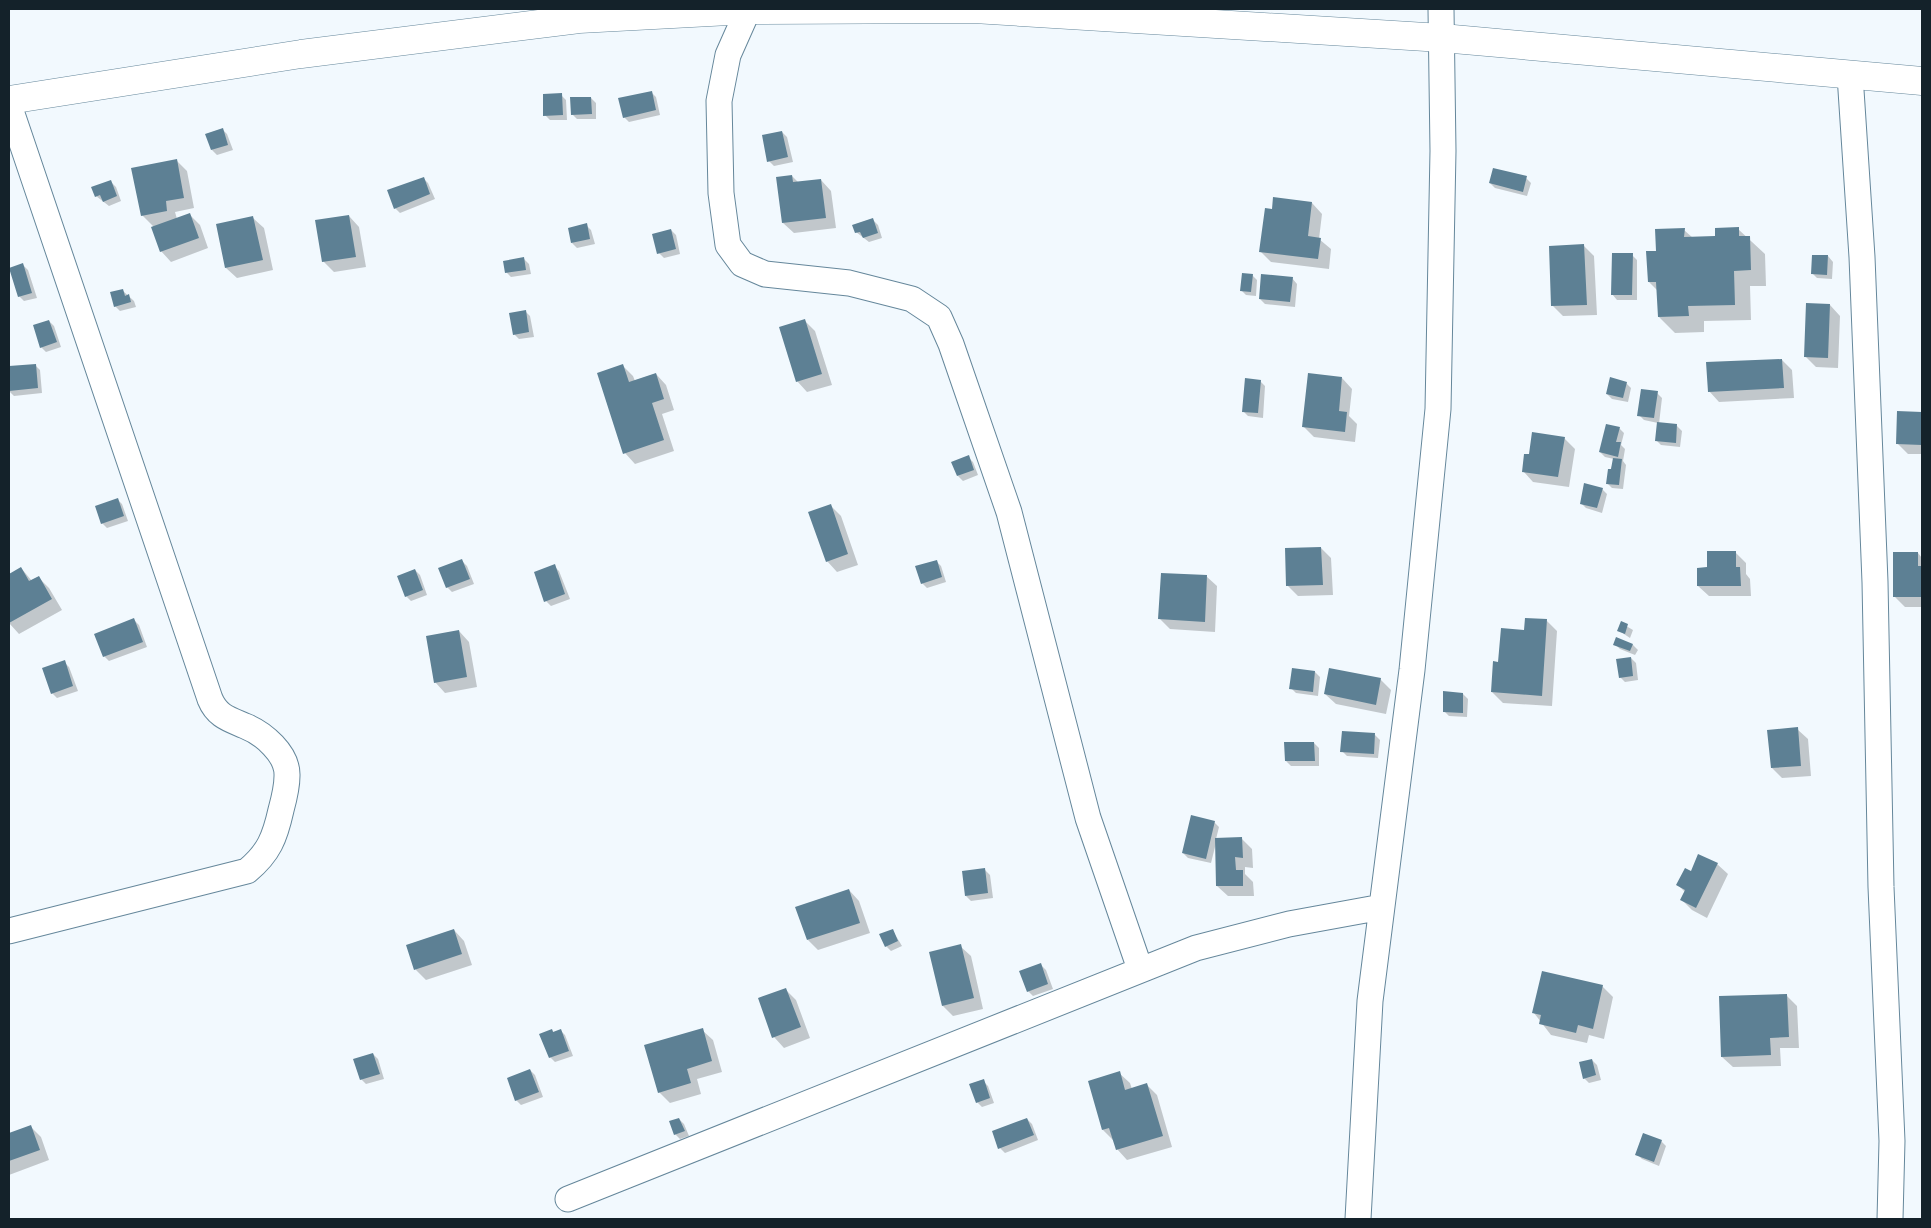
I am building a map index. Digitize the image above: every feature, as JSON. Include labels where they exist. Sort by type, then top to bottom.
[{"type":"street","points":[[9,100],[301,54],[579,18],[748,10],[974,9],[1442,38],[1922,81]]},
{"type":"street","points":[[1358,1219],[1370,1001],[1412,670],[1438,409],[1443,151],[1442,9]]},
{"type":"street","points":[[748,10],[728,55],[719,101],[721,193],[728,245],[742,264],[765,274],[849,283],[912,299],[939,317],[951,344],[1009,512],[1088,818],[1140,969]]},
{"type":"street","points":[[1850,75],[1862,257],[1875,582],[1881,887],[1892,1140],[1890,1219]]},
{"type":"street","points":[[9,105],[210,699],[221,715],[247,727],[264,738],[278,752],[285,763],[288,775],[276,830],[263,859],[248,871],[9,931]]},
{"type":"street","points":[[568,1199],[1196,948],[1289,924],[1382,907]]},
{"type":"building","points":[[652,91],[656,110],[623,118],[618,98]]},
{"type":"building","points":[[562,93],[563,115],[543,116],[543,94]]},
{"type":"building","points":[[570,97],[591,97],[592,114],[571,115]]},
{"type":"building","points":[[223,128],[228,145],[211,150],[205,134]]},
{"type":"building","points":[[782,131],[788,157],[767,162],[762,135]]},
{"type":"building","points":[[177,159],[184,198],[166,201],[167,211],[141,216],[131,168]]},
{"type":"building","points":[[1493,168],[1527,176],[1523,192],[1489,183]]},
{"type":"building","points":[[792,175],[793,182],[821,179],[826,218],[782,223],[776,177]]},
{"type":"building","points":[[424,177],[430,194],[394,209],[387,190]]},
{"type":"building","points":[[111,180],[117,196],[103,202],[100,195],[95,197],[91,187]]},
{"type":"building","points":[[1273,197],[1312,202],[1308,236],[1321,238],[1318,259],[1259,252],[1265,208],[1272,209]]},
{"type":"building","points":[[190,213],[199,238],[160,252],[151,227]]},
{"type":"building","points":[[349,215],[356,257],[322,262],[315,220]]},
{"type":"building","points":[[253,216],[263,260],[225,268],[216,224]]},
{"type":"building","points":[[873,218],[878,233],[863,238],[860,232],[855,233],[852,225]]},
{"type":"building","points":[[587,223],[590,239],[571,243],[568,228]]},
{"type":"building","points":[[1739,227],[1739,236],[1750,236],[1751,270],[1734,271],[1735,305],[1688,306],[1689,316],[1658,317],[1656,282],[1648,282],[1646,251],[1656,251],[1655,229],[1685,228],[1684,237],[1715,236],[1715,228]]},
{"type":"building","points":[[671,229],[676,249],[657,254],[652,234]]},
{"type":"building","points":[[1584,244],[1587,305],[1551,306],[1549,246]]},
{"type":"building","points":[[1612,253],[1633,253],[1632,295],[1611,295]]},
{"type":"building","points":[[1812,255],[1828,255],[1827,275],[1811,274]]},
{"type":"building","points":[[524,257],[526,270],[505,273],[503,261]]},
{"type":"building","points":[[23,263],[32,293],[18,297],[9,268]]},
{"type":"building","points":[[1242,273],[1253,274],[1251,292],[1240,291]]},
{"type":"building","points":[[1261,274],[1293,277],[1290,302],[1259,299]]},
{"type":"building","points":[[123,289],[125,296],[129,294],[131,302],[114,307],[110,292]]},
{"type":"building","points":[[1806,303],[1830,304],[1828,358],[1804,357]]},
{"type":"building","points":[[526,310],[529,332],[513,335],[509,313]]},
{"type":"building","points":[[805,319],[822,374],[796,382],[779,327]]},
{"type":"building","points":[[49,320],[57,342],[40,348],[33,325]]},
{"type":"building","points":[[1782,359],[1784,388],[1708,392],[1706,362]]},
{"type":"building","points":[[36,364],[38,388],[9,391],[9,366]]},
{"type":"building","points":[[623,364],[629,382],[656,373],[664,399],[652,403],[664,440],[623,454],[597,373]]},
{"type":"building","points":[[1308,373],[1342,377],[1339,411],[1347,412],[1345,432],[1302,427]]},
{"type":"building","points":[[1610,377],[1627,382],[1623,398],[1606,394]]},
{"type":"building","points":[[1245,378],[1261,380],[1258,413],[1242,412]]},
{"type":"building","points":[[1641,389],[1658,391],[1654,418],[1637,416]]},
{"type":"building","points":[[1897,411],[1922,412],[1922,445],[1896,444]]},
{"type":"building","points":[[1657,422],[1677,424],[1676,443],[1655,441]]},
{"type":"building","points":[[1606,424],[1620,427],[1616,442],[1621,442],[1618,457],[1599,452]]},
{"type":"building","points":[[1532,432],[1565,437],[1558,477],[1522,472],[1524,454],[1529,454]]},
{"type":"building","points":[[969,455],[974,470],[957,476],[951,462]]},
{"type":"building","points":[[1613,458],[1622,459],[1619,485],[1606,484],[1608,469],[1611,469]]},
{"type":"building","points":[[1584,483],[1603,488],[1597,508],[1580,504]]},
{"type":"building","points":[[118,498],[124,516],[101,524],[95,506]]},
{"type":"building","points":[[831,504],[848,554],[826,562],[808,512]]},
{"type":"building","points":[[1321,547],[1323,585],[1286,586],[1285,548]]},
{"type":"building","points":[[1707,551],[1736,551],[1736,567],[1740,567],[1741,586],[1697,586],[1697,568],[1707,567]]},
{"type":"building","points":[[1893,552],[1918,552],[1918,566],[1922,566],[1922,597],[1893,597]]},
{"type":"building","points":[[462,559],[470,579],[446,588],[438,568]]},
{"type":"building","points":[[937,560],[942,577],[921,584],[915,566]]},
{"type":"building","points":[[555,564],[565,594],[544,602],[534,572]]},
{"type":"building","points":[[21,567],[29,581],[39,576],[52,599],[9,623],[9,574]]},
{"type":"building","points":[[415,569],[423,590],[405,597],[397,576]]},
{"type":"building","points":[[1161,573],[1207,575],[1205,622],[1158,619]]},
{"type":"building","points":[[134,618],[143,642],[103,657],[94,634]]},
{"type":"building","points":[[1525,618],[1547,619],[1542,696],[1491,692],[1493,661],[1498,662],[1501,628],[1524,630]]},
{"type":"building","points":[[1621,621],[1628,624],[1625,634],[1617,631]]},
{"type":"building","points":[[459,630],[467,677],[434,683],[426,636]]},
{"type":"building","points":[[1616,637],[1633,644],[1630,651],[1613,645]]},
{"type":"building","points":[[1631,657],[1633,676],[1619,678],[1616,659]]},
{"type":"building","points":[[65,660],[73,686],[51,694],[42,668]]},
{"type":"building","points":[[1292,668],[1315,671],[1313,692],[1289,689]]},
{"type":"building","points":[[1329,668],[1381,678],[1376,705],[1324,694]]},
{"type":"building","points":[[1443,691],[1463,693],[1463,713],[1443,712]]},
{"type":"building","points":[[1798,727],[1801,766],[1771,768],[1767,730]]},
{"type":"building","points":[[1342,731],[1375,733],[1374,754],[1340,752]]},
{"type":"building","points":[[1284,742],[1314,742],[1315,761],[1285,761]]},
{"type":"building","points":[[1191,815],[1215,821],[1206,859],[1182,853]]},
{"type":"building","points":[[1242,837],[1243,858],[1235,857],[1236,870],[1243,870],[1243,886],[1216,886],[1215,838]]},
{"type":"building","points":[[1698,854],[1718,863],[1696,908],[1680,900],[1685,890],[1676,885],[1685,868],[1691,871]]},
{"type":"building","points":[[985,868],[988,893],[965,896],[962,871]]},
{"type":"building","points":[[849,889],[860,923],[807,940],[795,907]]},
{"type":"building","points":[[454,929],[462,954],[414,970],[406,945]]},
{"type":"building","points":[[893,929],[898,941],[885,947],[879,934]]},
{"type":"building","points":[[961,944],[974,998],[942,1006],[929,952]]},
{"type":"building","points":[[1041,963],[1048,984],[1027,992],[1019,971]]},
{"type":"building","points":[[1542,971],[1603,985],[1593,1029],[1578,1025],[1576,1033],[1539,1024],[1541,1015],[1532,1013]]},
{"type":"building","points":[[786,988],[801,1027],[772,1038],[758,998]]},
{"type":"building","points":[[1787,994],[1789,1037],[1770,1038],[1771,1055],[1721,1057],[1719,996]]},
{"type":"building","points":[[703,1028],[712,1061],[687,1069],[691,1083],[658,1093],[644,1045]]},
{"type":"building","points":[[552,1029],[553,1032],[561,1029],[569,1051],[549,1058],[539,1034]]},
{"type":"building","points":[[373,1053],[380,1074],[360,1080],[353,1059]]},
{"type":"building","points":[[1592,1059],[1596,1075],[1583,1079],[1579,1062]]},
{"type":"building","points":[[530,1069],[539,1092],[515,1101],[507,1078]]},
{"type":"building","points":[[1120,1071],[1125,1090],[1147,1083],[1163,1136],[1116,1150],[1109,1128],[1102,1130],[1088,1081]]},
{"type":"building","points":[[984,1079],[990,1098],[976,1103],[969,1084]]},
{"type":"building","points":[[679,1118],[685,1131],[674,1135],[669,1121]]},
{"type":"building","points":[[1027,1118],[1034,1135],[998,1149],[992,1131]]},
{"type":"building","points":[[31,1125],[40,1150],[9,1161],[9,1133]]},
{"type":"building","points":[[1643,1133],[1662,1140],[1654,1162],[1635,1155]]}]
